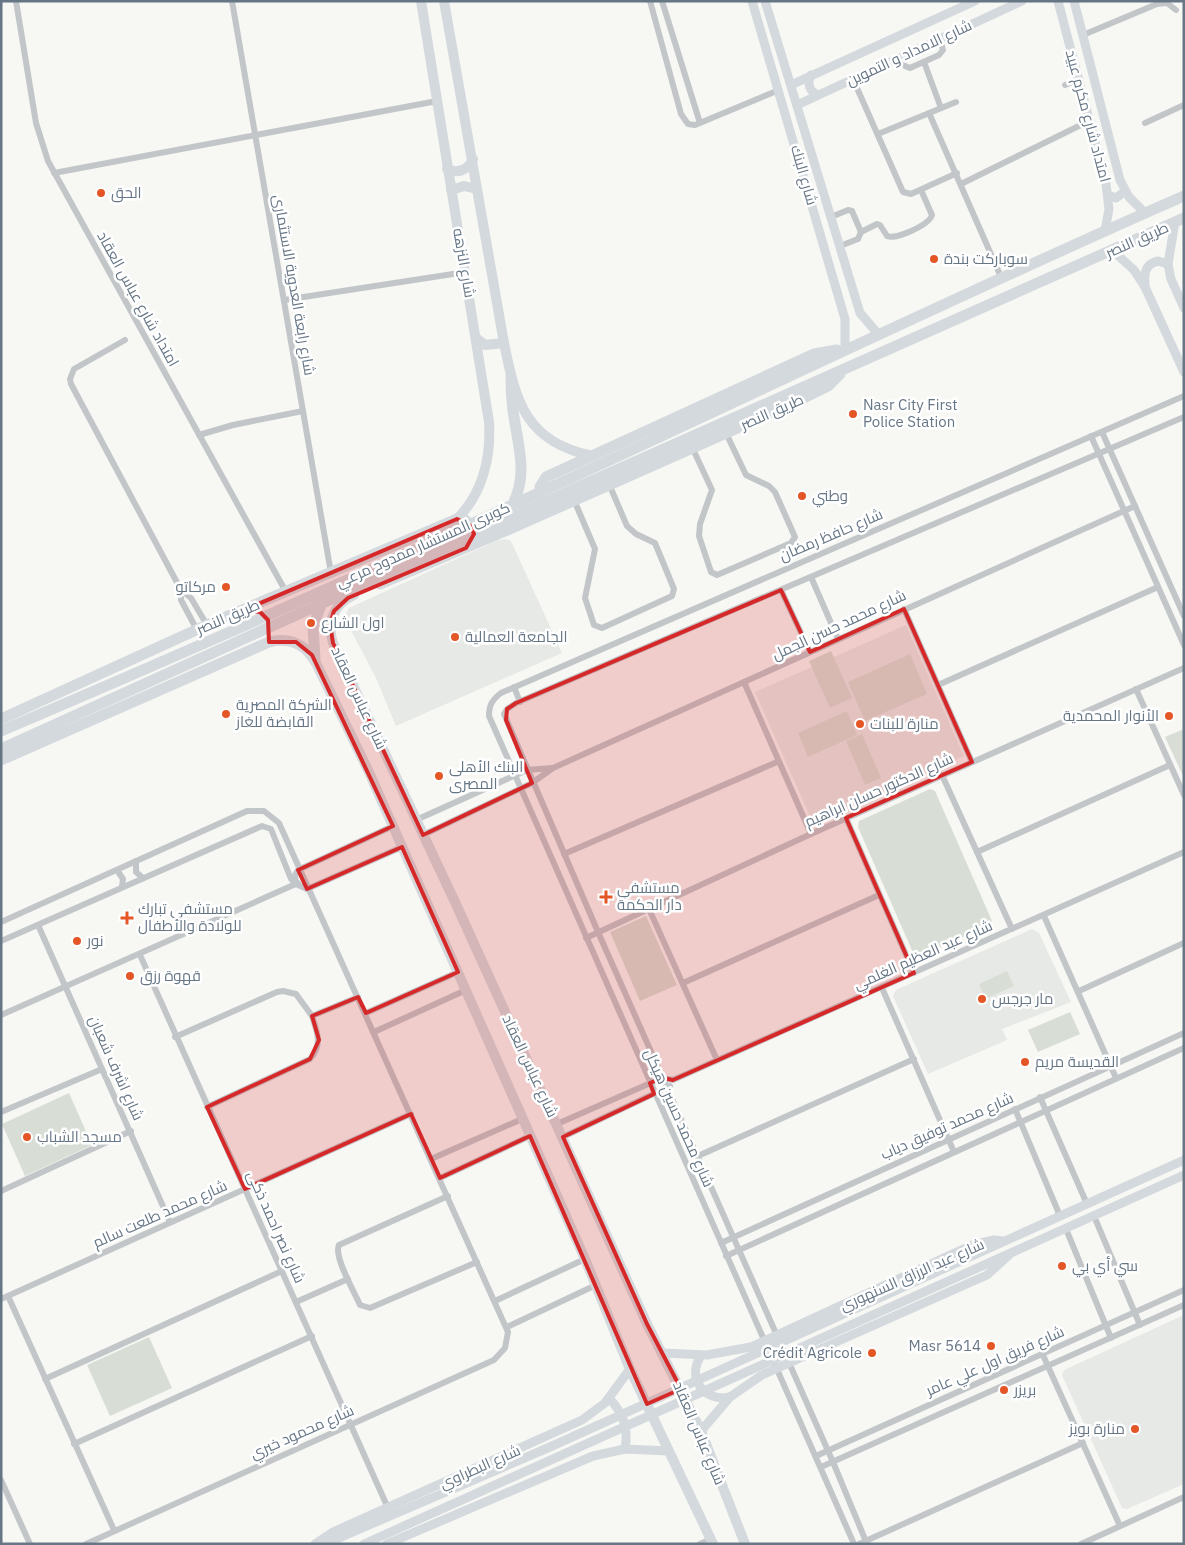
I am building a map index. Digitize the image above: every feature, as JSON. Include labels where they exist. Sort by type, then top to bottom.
[{"type":"highway","name":"طريق النصر","points":[[556,508],[546,505],[540,497],[540,487],[546,478],[814,354],[829,350],[843,351],[1184,196]]},
{"type":"highway","name":"طريق النصر","points":[[354,595],[726,433],[828,386],[842,371],[1179,220]]},
{"type":"highway","name":"كوبرى المستشار ممدوح مرعي","points":[[1,731],[204,644],[562,482],[843,351]]},
{"type":"highway","name":"كوبرى المستشار ممدوح مرعي","points":[[1,748],[344,592],[842,371]]},
{"type":"highway","points":[[469,546],[490,533],[503,520],[515,501],[521,484],[522,461],[514,421],[511,376]]},
{"type":"highway","name":"طريق النصر","points":[[1,719],[202,628],[457,519]]},
{"type":"highway","points":[[457,519],[465,520],[471,526],[474,534],[469,546]]},
{"type":"highway","points":[[315,661],[312,644],[313,627],[322,602],[327,594],[369,558]]},
{"type":"highway","points":[[244,610],[260,612],[268,620],[272,631],[269,642]]},
{"type":"highway","points":[[1,760],[269,642],[283,640],[296,642],[307,650],[315,661]]},
{"type":"main road","name":"شارع النزهه","points":[[421,1],[489,422],[489,452],[480,484],[471,503],[457,519]]},
{"type":"main road","name":"شارع النزهه","points":[[444,1],[504,343],[511,376],[521,407],[541,433],[569,451],[592,456]]},
{"type":"main road","points":[[448,169],[456,171],[465,169],[473,159]]},
{"type":"main road","points":[[451,190],[464,186],[477,189]]},
{"type":"main road","points":[[476,338],[485,345],[504,343]]},
{"type":"main road","name":"شارع عباس العقاد","points":[[354,595],[343,602],[334,612],[330,624],[331,636],[563,1137],[646,1324],[701,1431],[745,1544]]},
{"type":"main road","name":"شارع عباس العقاد","points":[[315,661],[393,826],[586,1259],[630,1369],[712,1541]]},
{"type":"street","name":"امتداد شارع عباس العقاد","points":[[16,1],[36,123],[43,148],[54,173],[286,592]]},
{"type":"street","name":"شارع رابعة العدوية الاستثمارى","points":[[232,1],[331,573]]},
{"type":"street","points":[[650,1],[681,114],[688,124],[700,123],[779,90]]},
{"type":"street","points":[[662,1],[700,123]]},
{"type":"street","name":"شارع البنك","points":[[752,1],[842,308],[846,325],[843,351]]},
{"type":"street","name":"شارع البنك","points":[[765,1],[857,302],[864,321],[879,335]]},
{"type":"street","name":"شارع الامداد و التموين","points":[[791,85],[975,1]]},
{"type":"street","name":"شارع الامداد و التموين","points":[[797,105],[900,58],[1010,4],[1022,1]]},
{"type":"street","name":"امتداد شارع مكرم عبيد","points":[[1058,1],[1108,195],[1109,208],[1105,231]]},
{"type":"street","name":"امتداد شارع مكرم عبيد","points":[[1074,1],[1113,156],[1125,191],[1145,213]]},
{"type":"street","points":[[1083,35],[1157,4],[1167,3],[1176,10]]},
{"type":"street","points":[[900,58],[905,66],[910,68],[924,62],[942,52],[940,39]]},
{"type":"street","points":[[924,62],[941,108]]},
{"type":"street","points":[[811,76],[809,85],[812,91],[818,95]]},
{"type":"street","points":[[853,79],[901,189],[908,194],[957,173]]},
{"type":"street","points":[[1065,85],[1078,80]]},
{"type":"street","points":[[54,173],[437,101]]},
{"type":"street","points":[[878,134],[956,102]]},
{"type":"street","points":[[1145,123],[1184,106]]},
{"type":"street","points":[[929,113],[962,184],[1001,278]]},
{"type":"street","points":[[962,184],[1089,121]]},
{"type":"street","points":[[840,246],[858,239],[861,232],[877,224],[887,236],[894,238],[927,224],[932,215],[921,190]]},
{"type":"street","points":[[1108,195],[1116,198],[1125,191]]},
{"type":"street","points":[[831,217],[848,210],[852,211],[861,232]]},
{"type":"street","points":[[1179,220],[1168,264],[1171,279],[1184,308]]},
{"type":"street","points":[[1114,250],[1134,270],[1145,287],[1184,372]]},
{"type":"street","points":[[1145,287],[1144,272],[1147,266],[1158,261],[1168,264]]},
{"type":"street","points":[[284,300],[466,272]]},
{"type":"street","points":[[842,308],[850,311],[855,308],[857,302]]},
{"type":"street","points":[[125,340],[74,368],[70,379],[71,384],[181,590],[191,598],[202,628]]},
{"type":"street","name":"شارع حافظ رمضان","points":[[492,701],[500,693],[1184,396]]},
{"type":"street","points":[[199,435],[233,425],[303,411]]},
{"type":"street","name":"شارع حافظ رمضان","points":[[507,709],[1184,417]]},
{"type":"street","points":[[1102,432],[1184,616]]},
{"type":"street","points":[[692,447],[712,490],[700,524],[699,540],[711,572],[718,575],[791,543],[795,537],[775,492],[769,486],[746,475],[726,433]]},
{"type":"street","points":[[1091,436],[1184,645]]},
{"type":"street","points":[[574,500],[595,549],[585,592],[585,602],[594,625],[602,628],[672,596],[674,588],[656,545],[650,539],[636,534],[627,526],[609,484]]},
{"type":"street","name":"شارع محمد حسن الجمل","points":[[423,835],[532,783],[553,768],[1135,506]]},
{"type":"street","points":[[811,577],[838,639]]},
{"type":"street","points":[[938,685],[1158,587]]},
{"type":"street","points":[[181,590],[181,600],[202,628]]},
{"type":"street","points":[[781,590],[810,652]]},
{"type":"street","points":[[904,609],[972,762]]},
{"type":"street","name":"شارع الدكتور حسان ابراهيم","points":[[586,938],[846,818],[1183,667]]},
{"type":"street","points":[[744,682],[811,834]]},
{"type":"street","points":[[514,687],[520,702]]},
{"type":"street","points":[[1136,688],[1184,795]]},
{"type":"street","name":"شارع محمد حسين هيكل","points":[[492,701],[489,716],[854,1544]]},
{"type":"street","name":"شارع محمد حسين هيكل","points":[[507,709],[506,720],[532,783],[828,1450],[864,1543]]},
{"type":"street","points":[[564,854],[778,762]]},
{"type":"street","points":[[977,852],[1170,765]]},
{"type":"street","name":"شارع محمد حسن الجمل","points":[[416,820],[527,770],[553,768]]},
{"type":"street","points":[[942,775],[1012,929]]},
{"type":"street","points":[[1,922],[247,811],[260,810],[272,815],[281,827],[298,870],[366,1013],[507,1327],[596,1285]]},
{"type":"street","points":[[846,818],[914,973]]},
{"type":"street","points":[[1,941],[262,826],[271,829],[290,876],[296,884],[307,889],[402,847]]},
{"type":"street","points":[[296,884],[295,875],[298,870],[393,826]]},
{"type":"street","name":"شارع عبد العظيم الغلمي","points":[[673,1080],[1184,852]]},
{"type":"street","points":[[136,861],[136,872],[143,878]]},
{"type":"street","points":[[117,870],[123,879],[122,887]]},
{"type":"street","points":[[1,1015],[140,955],[303,880]]},
{"type":"street","points":[[684,984],[880,895]]},
{"type":"street","points":[[649,909],[717,1060]]},
{"type":"street","points":[[1044,916],[1079,991],[1116,1078]]},
{"type":"street","name":"شارع اشرف شعبان","points":[[38,925],[170,1222]]},
{"type":"street","points":[[1079,991],[1184,943]]},
{"type":"street","name":"شارع نصر احمد ذكى","points":[[140,955],[388,1508]]},
{"type":"street","points":[[366,1013],[458,972]]},
{"type":"street","points":[[882,988],[954,1152]]},
{"type":"street","points":[[176,1037],[283,990],[290,991],[302,998],[312,1016],[319,1040],[316,1050],[310,1059],[207,1107]]},
{"type":"street","points":[[374,1032],[466,990]]},
{"type":"street","points":[[312,1016],[358,997]]},
{"type":"street","name":"شارع محمد توفيق دياب","points":[[721,1243],[1184,1033]]},
{"type":"street","name":"شارع محمد توفيق دياب","points":[[726,1256],[1184,1048]]},
{"type":"street","points":[[698,1156],[914,1059]]},
{"type":"street","points":[[1,1112],[102,1069]]},
{"type":"street","points":[[557,1124],[662,1078],[673,1080],[668,1088],[563,1137]]},
{"type":"street","points":[[1040,1097],[1087,1204]]},
{"type":"street","points":[[1015,1109],[1060,1216]]},
{"type":"street","name":"شارع محمد طلعت سالم","points":[[4,1298],[411,1114]]},
{"type":"street","points":[[431,1159],[522,1118]]},
{"type":"street","points":[[1,1191],[131,1131]]},
{"type":"street","points":[[440,1178],[530,1136]]},
{"type":"street","name":"شارع عبد الرزاق السنهوري","points":[[662,1353],[701,1356],[737,1351],[765,1342],[972,1245],[994,1240],[1006,1241],[1184,1160]]},
{"type":"street","name":"شارع عبد الرزاق السنهوري","points":[[701,1431],[730,1398],[747,1384],[777,1367],[987,1275],[1011,1253],[1184,1175]]},
{"type":"street","points":[[448,1196],[339,1246],[337,1253],[348,1279],[360,1305],[370,1308],[477,1262]]},
{"type":"street","points":[[1094,1216],[1140,1325]]},
{"type":"street","points":[[1066,1229],[1111,1338]]},
{"type":"street","points":[[325,1544],[550,1447],[1006,1241]]},
{"type":"street","points":[[364,1544],[1011,1253]]},
{"type":"street","points":[[495,1301],[586,1259]]},
{"type":"street","points":[[45,1379],[282,1271]]},
{"type":"street","points":[[296,1302],[348,1279]]},
{"type":"street","name":"شارع فريق اول علي عامر","points":[[816,1456],[1184,1290]]},
{"type":"street","points":[[4,1298],[45,1379],[114,1530]]},
{"type":"street","name":"شارع فريق اول علي عامر","points":[[821,1468],[1184,1305]]},
{"type":"street","name":"شارع محمود خيري","points":[[86,1544],[494,1360],[505,1348],[508,1338],[507,1327]]},
{"type":"street","points":[[74,1444],[312,1336]]},
{"type":"street","points":[[1042,1353],[1120,1526]]},
{"type":"street","points":[[701,1356],[695,1370],[696,1380],[701,1389],[714,1398],[730,1398]]},
{"type":"street","name":"شارع البطراوي","points":[[315,1544],[333,1532],[582,1420],[609,1398],[630,1369]]},
{"type":"street","points":[[609,1398],[619,1410],[625,1422],[627,1435],[625,1449]]},
{"type":"street","points":[[864,1543],[1083,1444]]},
{"type":"street","points":[[387,1544],[580,1460],[625,1449],[669,1450]]},
{"type":"street","points":[[1,1480],[30,1544]]},
{"type":"street","points":[[1081,1544],[1184,1497]]},
{"type":"street","points":[[700,1544],[712,1541]]},
{"type":"highlighted area","points":[[457,519],[471,526],[474,534],[466,548],[348,598],[334,611],[330,624],[333,643],[423,835],[532,783],[506,720],[507,709],[516,703],[781,590],[810,652],[904,609],[972,762],[846,818],[914,973],[673,1080],[662,1078],[650,1083],[654,1094],[563,1137],[647,1324],[681,1389],[647,1404],[530,1136],[440,1178],[411,1114],[245,1189],[207,1107],[310,1059],[319,1040],[312,1016],[358,997],[366,1013],[458,972],[402,847],[307,889],[298,870],[393,826],[312,655],[296,642],[269,642],[268,620],[260,612],[244,610]]},
{"type":"shaded area","name":"الجامعة العمالية","points":[[506,539],[511,541],[562,653],[396,726],[376,678],[346,621],[346,614],[349,608],[498,540]]},
{"type":"shaded area","name":"منارة للبنات","points":[[906,625],[964,756],[813,823],[755,692]]},
{"type":"shaded area","points":[[831,651],[852,698],[830,708],[809,661]]},
{"type":"shaded area","points":[[910,654],[927,694],[865,721],[848,682]]},
{"type":"shaded area","points":[[847,711],[857,735],[808,757],[798,733]]},
{"type":"shaded area","points":[[1184,729],[1184,778],[1165,737]]},
{"type":"shaded area","points":[[862,734],[881,778],[865,785],[846,741]]},
{"type":"shaded area","points":[[930,789],[935,791],[992,921],[990,925],[921,956],[914,955],[858,827],[859,821]]},
{"type":"shaded area","points":[[646,916],[677,985],[640,1001],[610,932]]},
{"type":"shaded area","name":"مار جرجس","points":[[1032,929],[1039,933],[1071,1002],[1002,1029],[1007,1040],[928,1074],[893,996],[896,990]]},
{"type":"shaded area","points":[[1007,971],[1014,986],[985,999],[979,984]]},
{"type":"shaded area","points":[[1070,1012],[1080,1034],[1038,1052],[1028,1030]]},
{"type":"shaded area","points":[[69,1093],[92,1145],[25,1176],[2,1124]]},
{"type":"shaded area","name":"منارة بويز","points":[[1184,1315],[1184,1484],[1127,1509],[1122,1508],[1062,1375],[1064,1370]]},
{"type":"shaded area","points":[[149,1337],[172,1388],[110,1416],[87,1365]]},
{"type":"place","name":"الحق","points":[[101,193]]},
{"type":"place","name":"سوباركت بندة","points":[[934,259]]},
{"type":"place","name":"Nasr City First Police Station","points":[[853,414]]},
{"type":"place","name":"وطني","points":[[802,496]]},
{"type":"place","name":"مركاتو","points":[[226,587]]},
{"type":"place","name":"اول الشارع","points":[[311,623]]},
{"type":"place","name":"الجامعة العمالية","points":[[455,637]]},
{"type":"place","name":"الشركة المصرية القابضة للغاز","points":[[226,714]]},
{"type":"place","name":"الأنوار المحمدية","points":[[1169,716]]},
{"type":"place","name":"منارة للبنات","points":[[860,724]]},
{"type":"place","name":"البنك الأهلى المصرى","points":[[439,776]]},
{"type":"place","name":"مستشفي دار الحكمة","points":[[606,897]]},
{"type":"place","name":"مستشفى تبارك للولادة والأطفال","points":[[127,918]]},
{"type":"place","name":"نور","points":[[77,941]]},
{"type":"place","name":"قهوة رزق","points":[[130,976]]},
{"type":"place","name":"مار جرجس","points":[[982,999]]},
{"type":"place","name":"القديسة مريم","points":[[1025,1062]]},
{"type":"place","name":"مسجد الشباب","points":[[27,1137]]},
{"type":"place","name":"سي أي بي","points":[[1062,1266]]},
{"type":"place","name":"Masr 5614","points":[[991,1346]]},
{"type":"place","name":"Crédit Agricole","points":[[872,1353]]},
{"type":"place","name":"بريزر","points":[[1004,1390]]},
{"type":"place","name":"منارة بويز","points":[[1135,1429]]}]
